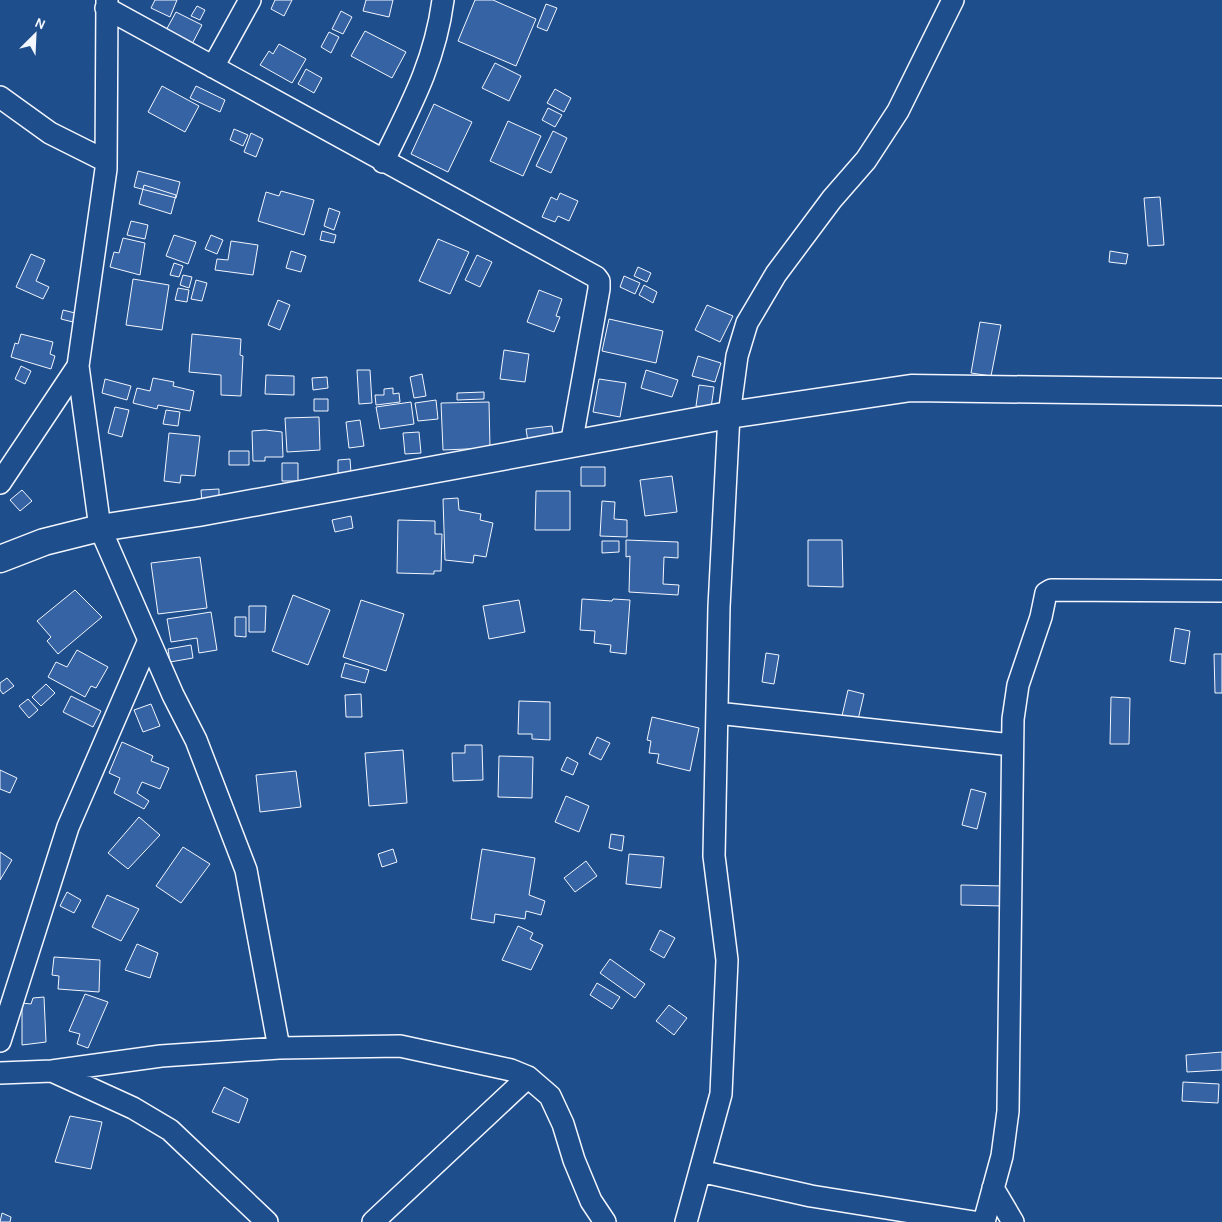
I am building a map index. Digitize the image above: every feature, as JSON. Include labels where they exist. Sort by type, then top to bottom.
[{"type":"street","points":[[213,67],[250,0]]},
{"type":"street","points":[[383,162],[426,74],[439,30],[442,0]]},
{"type":"street","points":[[686,1222],[721,1094],[727,960],[714,856],[719,608],[729,415],[735,366],[746,323],[799,242],[832,199],[866,160],[898,111],[953,0]]},
{"type":"street","points":[[106,4],[213,67],[383,162],[596,277],[599,281],[572,445]]},
{"type":"street","points":[[106,4],[106,161],[78,366],[100,528],[173,696],[196,740],[246,870],[279,1048]]},
{"type":"street","points":[[0,97],[50,133],[106,161]]},
{"type":"street","points":[[0,483],[78,366]]},
{"type":"street","points":[[0,559],[44,542],[100,528],[572,445],[729,415],[911,388],[1222,392]]},
{"type":"street","points":[[984,1222],[1002,1156],[1008,1110],[1012,745],[1018,685],[1041,617],[1047,591],[1222,590]]},
{"type":"street","points":[[0,1041],[68,827],[149,640]]},
{"type":"street","points":[[717,713],[1012,745]]},
{"type":"street","points":[[0,1073],[52,1071],[160,1056],[279,1048],[400,1046],[510,1070],[528,1077],[550,1096],[563,1124],[574,1160],[591,1201],[605,1222]]},
{"type":"street","points":[[52,1071],[133,1108],[170,1130],[268,1222]]},
{"type":"street","points":[[373,1222],[528,1077]]},
{"type":"street","points":[[700,1171],[811,1196],[886,1207],[953,1221],[974,1222]]},
{"type":"street","points":[[993,1188],[1013,1222]]},
{"type":"building","points":[[155,0],[177,0],[170,17],[151,8]]},
{"type":"building","points":[[275,0],[292,0],[284,16],[271,9]]},
{"type":"building","points":[[366,0],[393,0],[389,17],[363,11]]},
{"type":"building","points":[[475,0],[493,0],[536,19],[516,66],[458,41]]},
{"type":"building","points":[[546,4],[557,8],[547,31],[537,27]]},
{"type":"building","points":[[197,6],[205,10],[200,20],[191,16]]},
{"type":"building","points":[[341,11],[352,17],[343,34],[332,29]]},
{"type":"building","points":[[176,12],[202,25],[190,48],[164,34]]},
{"type":"building","points":[[365,31],[406,52],[392,78],[351,56]]},
{"type":"building","points":[[329,32],[339,37],[331,53],[321,47]]},
{"type":"building","points":[[279,44],[306,59],[292,83],[260,65],[269,51],[273,54]]},
{"type":"building","points":[[495,63],[521,76],[509,101],[482,88]]},
{"type":"building","points":[[306,69],[322,78],[314,93],[298,84]]},
{"type":"building","points":[[162,86],[199,106],[185,132],[148,112]]},
{"type":"building","points":[[196,86],[225,100],[220,112],[190,98]]},
{"type":"building","points":[[555,89],[571,98],[564,112],[547,103]]},
{"type":"building","points":[[434,104],[472,122],[448,172],[411,154]]},
{"type":"building","points":[[548,108],[562,115],[555,127],[542,120]]},
{"type":"building","points":[[508,121],[541,136],[523,176],[490,161]]},
{"type":"building","points":[[234,129],[248,135],[243,146],[230,140]]},
{"type":"building","points":[[553,131],[567,138],[551,173],[536,166]]},
{"type":"building","points":[[251,133],[263,139],[256,157],[244,152]]},
{"type":"building","points":[[138,171],[180,182],[176,198],[134,187]]},
{"type":"building","points":[[144,185],[176,195],[171,214],[139,204]]},
{"type":"building","points":[[281,191],[314,200],[304,235],[258,221],[266,192],[279,196]]},
{"type":"building","points":[[560,193],[578,201],[569,221],[558,216],[555,222],[542,217],[551,197],[557,200]]},
{"type":"building","points":[[1160,197],[1164,245],[1148,246],[1144,198]]},
{"type":"building","points":[[329,208],[340,212],[334,230],[324,226]]},
{"type":"building","points":[[131,221],[148,225],[145,239],[127,235]]},
{"type":"building","points":[[322,231],[336,235],[334,243],[320,240]]},
{"type":"building","points":[[174,235],[196,242],[188,264],[166,256]]},
{"type":"building","points":[[211,235],[223,240],[217,254],[205,249]]},
{"type":"building","points":[[123,238],[145,243],[140,275],[110,267],[114,252],[119,253]]},
{"type":"building","points":[[438,239],[469,252],[450,294],[419,281]]},
{"type":"building","points":[[231,241],[258,245],[253,275],[215,270],[217,259],[228,260]]},
{"type":"building","points":[[291,251],[306,256],[301,272],[286,268]]},
{"type":"building","points":[[1110,251],[1128,254],[1126,264],[1109,262]]},
{"type":"building","points":[[31,254],[45,260],[36,281],[49,287],[43,299],[16,287]]},
{"type":"building","points":[[477,255],[492,262],[480,287],[465,280]]},
{"type":"building","points":[[174,263],[183,266],[179,277],[170,275]]},
{"type":"building","points":[[638,267],[651,273],[647,282],[634,276]]},
{"type":"building","points":[[183,275],[192,277],[189,288],[180,285]]},
{"type":"building","points":[[624,276],[640,283],[635,294],[620,287]]},
{"type":"building","points":[[133,279],[169,285],[162,330],[126,325]]},
{"type":"building","points":[[196,280],[207,283],[202,301],[191,299]]},
{"type":"building","points":[[644,285],[657,292],[653,303],[639,295]]},
{"type":"building","points":[[178,288],[189,290],[187,302],[175,300]]},
{"type":"building","points":[[539,290],[562,299],[556,316],[560,317],[554,332],[527,322]]},
{"type":"building","points":[[278,300],[290,305],[280,330],[268,325]]},
{"type":"building","points":[[707,305],[733,316],[720,342],[695,330]]},
{"type":"building","points":[[63,310],[75,313],[73,322],[61,319]]},
{"type":"building","points":[[609,319],[663,331],[656,363],[602,351]]},
{"type":"building","points":[[980,322],[1001,325],[991,376],[971,373]]},
{"type":"building","points":[[21,334],[53,342],[50,354],[55,356],[51,369],[11,357],[15,343],[18,344]]},
{"type":"building","points":[[192,334],[241,339],[240,355],[243,356],[241,396],[221,395],[221,375],[189,372]]},
{"type":"building","points":[[504,350],[529,354],[525,382],[500,379]]},
{"type":"building","points":[[698,356],[721,363],[715,382],[692,376]]},
{"type":"building","points":[[21,366],[31,371],[25,384],[15,379]]},
{"type":"building","points":[[357,370],[370,370],[372,403],[359,404]]},
{"type":"building","points":[[646,370],[678,380],[672,397],[641,388]]},
{"type":"building","points":[[422,374],[426,396],[414,398],[410,377]]},
{"type":"building","points":[[266,375],[294,376],[294,395],[265,394]]},
{"type":"building","points":[[327,377],[328,388],[313,390],[312,378]]},
{"type":"building","points":[[153,378],[174,382],[173,386],[194,391],[190,411],[158,405],[157,409],[133,403],[137,388],[150,391]]},
{"type":"building","points":[[105,379],[131,386],[127,400],[102,393]]},
{"type":"building","points":[[599,379],[626,383],[620,417],[593,412]]},
{"type":"building","points":[[699,385],[714,387],[711,408],[696,406]]},
{"type":"building","points":[[393,388],[393,394],[399,393],[400,402],[376,405],[375,395],[384,395],[384,389]]},
{"type":"building","points":[[484,392],[484,399],[457,400],[457,393]]},
{"type":"building","points":[[314,399],[328,399],[328,411],[314,411]]},
{"type":"building","points":[[436,400],[438,419],[418,421],[415,403]]},
{"type":"building","points":[[411,402],[414,424],[380,429],[376,407]]},
{"type":"building","points":[[489,402],[490,448],[443,450],[441,403]]},
{"type":"building","points":[[115,407],[129,410],[122,437],[108,433]]},
{"type":"building","points":[[166,410],[180,412],[178,426],[163,424]]},
{"type":"building","points":[[319,417],[320,450],[287,452],[285,418]]},
{"type":"building","points":[[360,420],[364,446],[349,448],[346,422]]},
{"type":"building","points":[[552,426],[555,444],[529,448],[526,429]]},
{"type":"building","points":[[252,431],[282,432],[283,457],[265,457],[265,461],[253,461]]},
{"type":"building","points":[[419,432],[421,453],[405,454],[403,433]]},
{"type":"building","points":[[169,433],[200,436],[195,476],[181,475],[180,483],[164,481]]},
{"type":"building","points":[[229,451],[249,451],[249,465],[229,465]]},
{"type":"building","points":[[350,459],[351,473],[338,473],[338,460]]},
{"type":"building","points":[[282,463],[298,463],[298,481],[282,481]]},
{"type":"building","points":[[581,467],[605,467],[605,486],[581,486]]},
{"type":"building","points":[[672,476],[677,512],[645,516],[640,480]]},
{"type":"building","points":[[219,489],[219,505],[202,505],[201,490]]},
{"type":"building","points":[[22,490],[32,501],[20,511],[10,500]]},
{"type":"building","points":[[536,491],[570,491],[570,530],[535,530]]},
{"type":"building","points":[[458,498],[459,510],[481,514],[480,520],[493,523],[486,557],[474,555],[473,563],[445,560],[443,499]]},
{"type":"building","points":[[602,501],[615,502],[614,519],[627,520],[627,537],[600,536]]},
{"type":"building","points":[[351,516],[353,528],[335,532],[332,520]]},
{"type":"building","points":[[398,520],[435,521],[435,534],[442,534],[441,571],[434,571],[434,574],[397,573]]},
{"type":"building","points":[[626,540],[678,542],[678,558],[664,557],[663,584],[679,585],[678,595],[629,592],[630,556],[626,557]]},
{"type":"building","points":[[808,540],[842,540],[843,587],[808,586]]},
{"type":"building","points":[[602,541],[619,541],[619,552],[602,553]]},
{"type":"building","points":[[200,557],[207,608],[158,614],[151,563]]},
{"type":"building","points":[[75,590],[102,617],[58,654],[47,641],[51,637],[37,621]]},
{"type":"building","points":[[293,595],[330,610],[308,665],[272,651]]},
{"type":"building","points":[[582,599],[630,600],[626,654],[610,652],[611,645],[594,643],[595,631],[580,630]]},
{"type":"building","points":[[361,600],[404,614],[386,671],[343,657]]},
{"type":"building","points":[[519,600],[525,632],[489,639],[483,606]]},
{"type":"building","points":[[249,606],[266,606],[265,632],[249,632]]},
{"type":"building","points":[[211,612],[217,650],[199,653],[197,638],[171,642],[167,619]]},
{"type":"building","points":[[235,617],[246,617],[246,637],[235,636]]},
{"type":"building","points":[[1175,628],[1190,631],[1185,664],[1170,661]]},
{"type":"building","points":[[191,645],[193,658],[170,662],[168,649]]},
{"type":"building","points":[[77,650],[108,667],[96,688],[91,686],[85,697],[48,677],[56,662],[67,667]]},
{"type":"building","points":[[766,653],[779,655],[774,684],[762,682]]},
{"type":"building","points":[[1214,654],[1222,654],[1222,693],[1215,693]]},
{"type":"building","points":[[345,663],[369,670],[365,683],[341,677]]},
{"type":"building","points":[[7,678],[14,686],[3,694],[0,690],[0,683]]},
{"type":"building","points":[[46,684],[55,693],[41,706],[32,697]]},
{"type":"building","points":[[848,690],[864,694],[857,724],[841,720]]},
{"type":"building","points":[[361,694],[362,717],[346,717],[345,695]]},
{"type":"building","points":[[71,696],[101,711],[93,727],[63,712]]},
{"type":"building","points":[[1111,697],[1130,698],[1129,744],[1110,744]]},
{"type":"building","points":[[28,699],[38,710],[29,718],[19,706]]},
{"type":"building","points":[[519,701],[550,702],[550,740],[532,739],[532,734],[518,734]]},
{"type":"building","points":[[151,704],[160,726],[143,732],[134,710]]},
{"type":"building","points":[[652,717],[699,728],[690,771],[657,763],[659,754],[649,753],[651,741],[647,740]]},
{"type":"building","points":[[597,737],[610,743],[601,760],[589,754]]},
{"type":"building","points":[[122,742],[153,756],[151,761],[169,768],[160,789],[142,782],[137,793],[149,801],[144,809],[114,793],[120,778],[109,773]]},
{"type":"building","points":[[465,745],[482,745],[483,780],[453,781],[452,753],[465,753]]},
{"type":"building","points":[[403,750],[407,803],[369,806],[365,753]]},
{"type":"building","points":[[499,756],[533,757],[532,798],[498,797]]},
{"type":"building","points":[[567,757],[578,763],[573,775],[561,770]]},
{"type":"building","points":[[0,770],[17,778],[10,793],[0,789]]},
{"type":"building","points":[[296,771],[301,807],[260,812],[256,775]]},
{"type":"building","points":[[971,789],[986,793],[977,829],[962,825]]},
{"type":"building","points":[[566,796],[589,806],[579,832],[555,822]]},
{"type":"building","points":[[139,817],[160,835],[128,869],[108,853]]},
{"type":"building","points":[[611,834],[624,836],[622,851],[609,848]]},
{"type":"building","points":[[183,847],[210,864],[181,903],[156,886]]},
{"type":"building","points":[[393,849],[397,862],[382,867],[378,854]]},
{"type":"building","points":[[482,849],[535,858],[529,895],[545,901],[541,915],[526,911],[525,919],[495,914],[494,923],[471,919]]},
{"type":"building","points":[[0,852],[12,860],[0,880]]},
{"type":"building","points":[[629,854],[664,857],[661,888],[626,884]]},
{"type":"building","points":[[586,861],[597,876],[575,892],[564,878]]},
{"type":"building","points":[[961,885],[1004,886],[1003,906],[961,905]]},
{"type":"building","points":[[67,892],[81,900],[74,913],[60,906]]},
{"type":"building","points":[[107,895],[139,909],[121,941],[92,927]]},
{"type":"building","points":[[518,926],[533,933],[530,939],[543,945],[531,970],[502,960]]},
{"type":"building","points":[[660,930],[675,938],[664,958],[650,950]]},
{"type":"building","points":[[137,944],[158,953],[150,978],[125,970]]},
{"type":"building","points":[[54,957],[100,960],[99,992],[58,989],[59,976],[52,975]]},
{"type":"building","points":[[610,959],[645,984],[635,998],[600,973]]},
{"type":"building","points":[[597,983],[620,997],[612,1009],[590,995]]},
{"type":"building","points":[[85,994],[108,1002],[88,1048],[77,1044],[80,1034],[69,1031]]},
{"type":"building","points":[[44,997],[46,1042],[22,1045],[22,1003],[31,1004],[33,998]]},
{"type":"building","points":[[669,1005],[687,1018],[674,1035],[656,1021]]},
{"type":"building","points":[[1222,1052],[1222,1070],[1187,1072],[1186,1055]]},
{"type":"building","points":[[1183,1082],[1219,1084],[1218,1103],[1182,1101]]},
{"type":"building","points":[[224,1087],[248,1099],[239,1123],[212,1112]]},
{"type":"building","points":[[70,1116],[102,1122],[91,1169],[55,1162]]},
{"type":"building","points":[[2,1213],[11,1217],[10,1222],[0,1222]]}]
